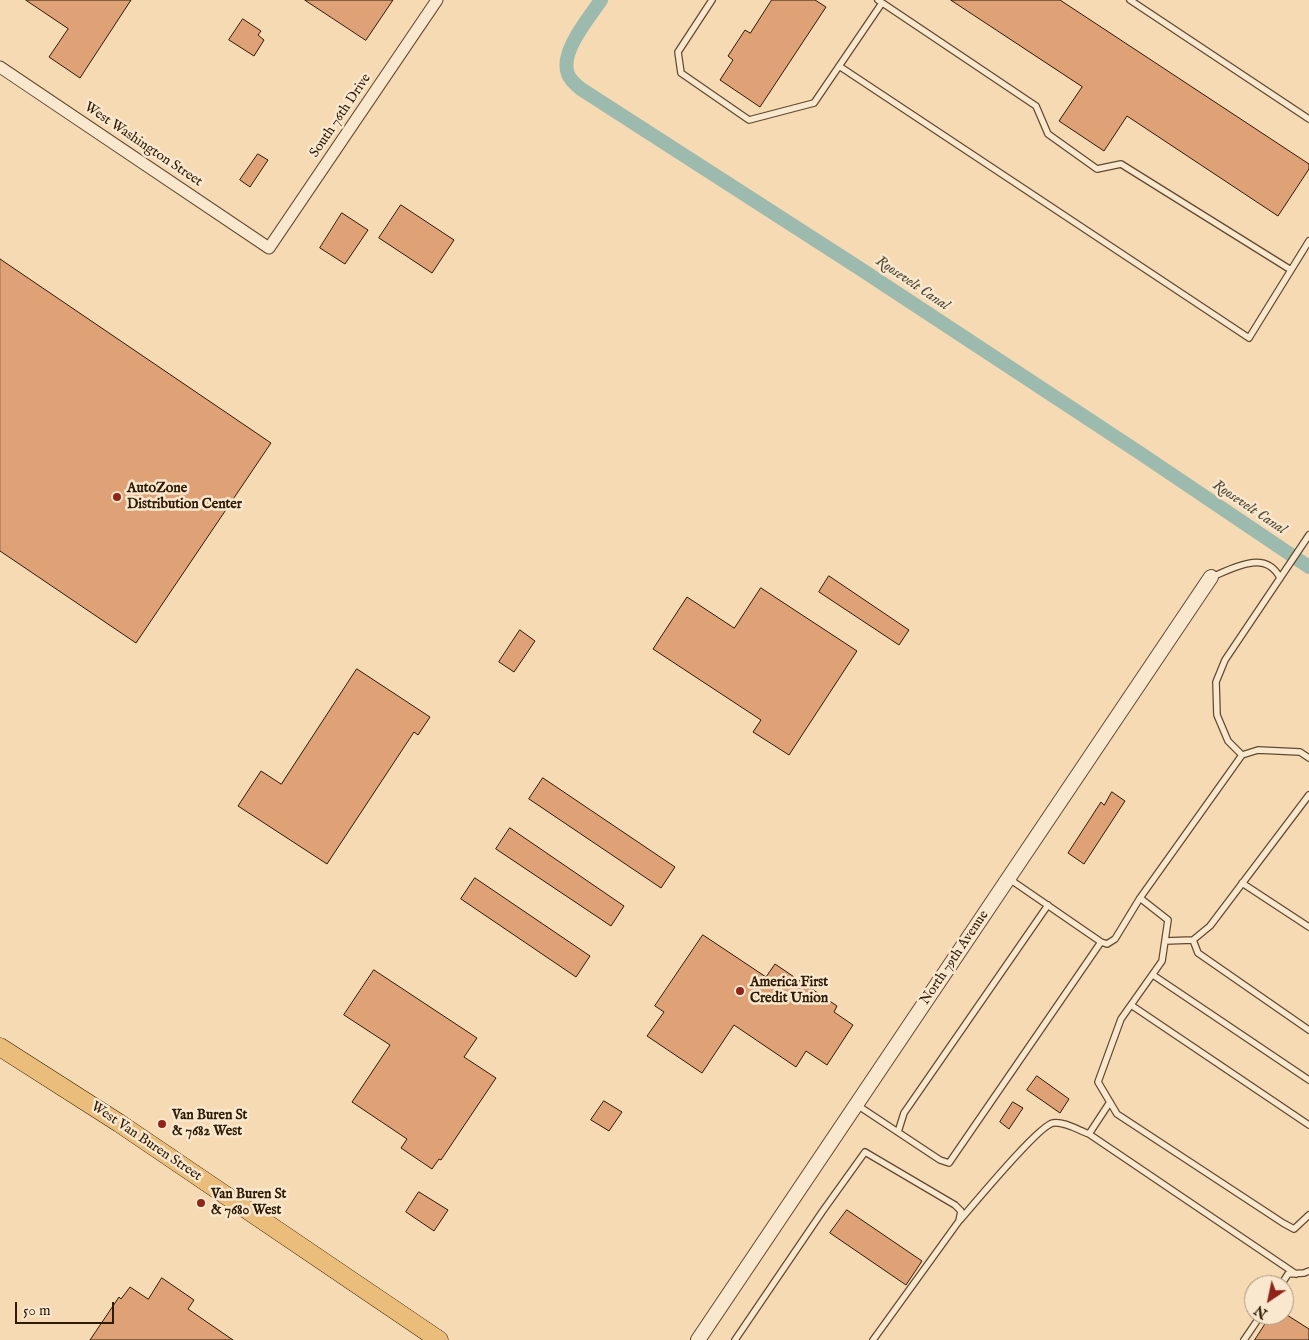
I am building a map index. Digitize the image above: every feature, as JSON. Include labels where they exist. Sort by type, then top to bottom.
[{"type":"main road","name":"West Van Buren Street","points":[[0,1047],[127,1129],[440,1340]]},
{"type":"street","name":"South 76th Drive","points":[[269,248],[437,0]]},
{"type":"street","name":"West Washington Street","points":[[0,67],[269,248]]},
{"type":"street","name":"North 79th Avenue","points":[[698,1340],[1212,577]]},
{"type":"lane","points":[[712,0],[678,52],[681,73],[750,120],[814,103],[880,2],[1036,106],[1048,134],[1098,169],[1121,164],[1291,270]]},
{"type":"lane","points":[[1130,0],[1309,119]]},
{"type":"lane","points":[[839,66],[1250,338],[1309,241]]},
{"type":"lane","points":[[1242,755],[1228,741],[1217,715],[1216,682],[1226,660],[1309,535]]},
{"type":"lane","points":[[1212,577],[1247,562],[1263,563],[1276,570],[1280,578]]},
{"type":"lane","points":[[1008,878],[1101,942],[1107,944],[1115,938],[1140,898],[1242,755],[1258,750],[1300,752],[1309,758]]},
{"type":"lane","points":[[1165,941],[1193,940],[1210,926],[1309,795]]},
{"type":"lane","points":[[1242,883],[1309,927]]},
{"type":"lane","points":[[1140,898],[1168,920],[1162,961],[1121,1019],[1098,1082],[1117,1114],[1294,1229],[1309,1215]]},
{"type":"lane","points":[[898,1132],[904,1112],[1048,905]]},
{"type":"lane","points":[[1193,940],[1198,953],[1309,1030]]},
{"type":"lane","points":[[857,1105],[940,1160],[949,1163],[1101,942]]},
{"type":"lane","points":[[1153,975],[1309,1080]]},
{"type":"lane","points":[[1131,1005],[1309,1125]]},
{"type":"lane","points":[[1089,1134],[1110,1102]]},
{"type":"lane","points":[[873,1340],[959,1221],[1034,1136],[1051,1123],[1060,1123],[1089,1134],[1296,1274]]},
{"type":"lane","points":[[735,1340],[865,1152],[954,1205],[961,1211],[959,1221]]},
{"type":"lane","points":[[1287,1275],[1309,1271]]},
{"type":"lane","points":[[1244,1340],[1254,1325]]},
{"type":"building","points":[[26,0],[131,0],[80,78],[49,57],[68,29]]},
{"type":"building","points":[[305,0],[393,0],[366,40]]},
{"type":"building","points":[[772,0],[815,0],[826,7],[760,107],[720,80],[733,60],[728,56],[745,30],[750,33]]},
{"type":"building","points":[[951,0],[1060,0],[1309,164],[1309,169],[1278,216],[1127,116],[1104,151],[1059,121],[1082,87]]},
{"type":"building","points":[[243,19],[261,31],[258,35],[264,40],[254,56],[229,40]]},
{"type":"building","points":[[258,154],[268,160],[250,187],[240,180]]},
{"type":"building","points":[[401,205],[454,240],[432,273],[379,238]]},
{"type":"building","points":[[342,213],[368,230],[345,264],[320,248]]},
{"type":"building","name":"AutoZone Distribution Center","points":[[0,259],[271,443],[136,643],[0,551]]},
{"type":"building","points":[[829,576],[909,630],[899,645],[819,592]]},
{"type":"building","points":[[761,588],[857,651],[789,755],[753,732],[761,720],[653,649],[687,597],[734,628]]},
{"type":"building","points":[[520,630],[535,641],[514,672],[499,662]]},
{"type":"building","points":[[357,669],[430,717],[418,735],[414,732],[327,864],[238,806],[261,771],[281,784]]},
{"type":"building","points":[[543,778],[675,867],[661,888],[529,799]]},
{"type":"building","points":[[1112,792],[1125,801],[1084,864],[1068,853],[1101,802],[1104,805]]},
{"type":"building","points":[[510,828],[624,906],[611,926],[496,849]]},
{"type":"building","points":[[475,878],[590,956],[576,977],[461,899]]},
{"type":"building","name":"America First Credit Union","points":[[703,935],[766,977],[775,964],[837,1006],[834,1012],[853,1025],[827,1065],[806,1051],[796,1067],[734,1025],[702,1073],[647,1036],[664,1012],[655,1006]]},
{"type":"building","points":[[374,970],[477,1038],[464,1057],[496,1078],[441,1160],[439,1159],[432,1169],[401,1148],[407,1139],[352,1102],[390,1045],[344,1015]]},
{"type":"building","points":[[1037,1076],[1069,1099],[1060,1113],[1027,1090]]},
{"type":"building","points":[[604,1101],[622,1112],[609,1131],[591,1120]]},
{"type":"building","points":[[1013,1102],[1023,1108],[1009,1129],[1000,1122]]},
{"type":"building","points":[[419,1192],[448,1210],[434,1231],[406,1212]]},
{"type":"building","points":[[847,1210],[922,1261],[906,1285],[830,1233]]},
{"type":"building","points":[[162,1278],[194,1300],[188,1309],[233,1340],[90,1340],[119,1297],[121,1299],[130,1287],[148,1299]]},
{"type":"building","points":[[1294,1319],[1309,1329],[1309,1340],[1255,1340],[1265,1325],[1294,1325]]},
{"type":"waterway","name":"Roosevelt Canal","points":[[601,0],[577,35],[568,56],[566,65],[568,74],[581,89],[859,268],[1309,567]]},
{"type":"place","name":"AutoZone Distribution Center","points":[[117,497]]},
{"type":"place","name":"America First Credit Union","points":[[740,991]]},
{"type":"place","name":"Van Buren St & 7682 West","points":[[162,1124]]},
{"type":"place","name":"Van Buren St & 7680 West","points":[[201,1203]]}]
